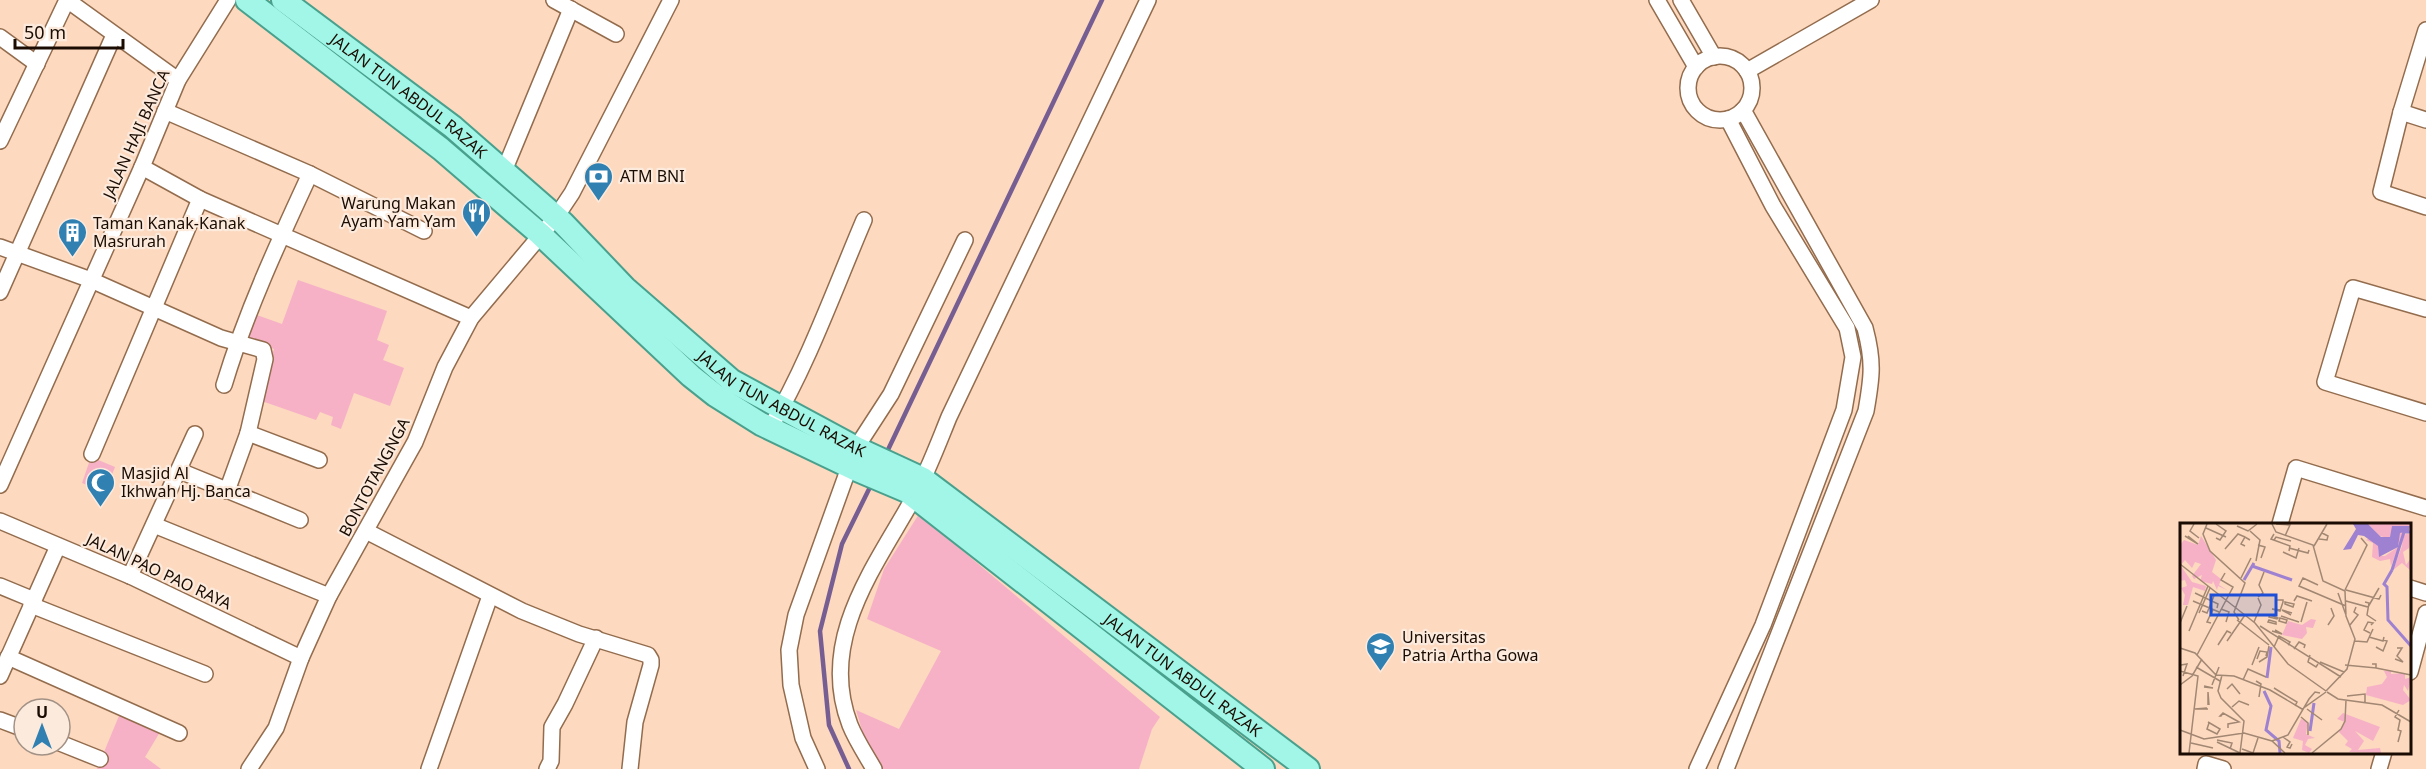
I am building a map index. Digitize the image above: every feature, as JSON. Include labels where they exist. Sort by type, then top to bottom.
[{"type":"main road","name":"JALAN TUN ABDUL RAZAK","points":[[247,0],[441,149],[540,234],[691,376],[715,395],[776,419],[915,485],[1308,769]]},
{"type":"main road","name":"JALAN TUN ABDUL RAZAK","points":[[283,0],[453,127],[556,217],[625,288],[697,353],[776,419]]},
{"type":"main road","name":"JALAN TUN ABDUL RAZAK","points":[[915,485],[1259,767]]},
{"type":"street","points":[[0,141],[4,120],[37,64],[67,0],[178,80]]},
{"type":"street","name":"JALAN HAJI BANCA","points":[[0,485],[142,167],[178,80],[228,0]]},
{"type":"street","points":[[554,0],[616,34]]},
{"type":"street","name":"BONTOTANGNGA","points":[[249,769],[276,728],[301,658],[329,596],[415,442],[446,367],[471,318],[556,217],[572,193],[671,0]]},
{"type":"street","points":[[874,769],[850,725],[844,705],[841,666],[843,640],[851,613],[954,406],[1148,0]]},
{"type":"street","points":[[1657,0],[1696,67]]},
{"type":"street","points":[[1681,0],[1714,57]]},
{"type":"street","points":[[1747,71],[1871,0]]},
{"type":"street","points":[[504,171],[571,9]]},
{"type":"street","points":[[0,292],[114,34]]},
{"type":"street","points":[[0,37],[37,64]]},
{"type":"street","points":[[2425,39],[2401,112],[2381,192],[2426,207]]},
{"type":"street","points":[[1714,57],[1736,60],[1747,71],[1752,87],[1751,98],[1743,110],[1728,119],[1708,117],[1693,104],[1689,85],[1696,67],[1714,57]]},
{"type":"street","points":[[1726,769],[1866,411],[1873,375],[1871,351],[1864,328],[1743,110]]},
{"type":"street","points":[[165,111],[310,174],[424,231]]},
{"type":"street","points":[[2401,112],[2426,120]]},
{"type":"street","points":[[1697,769],[1763,625],[1844,410],[1853,357],[1847,328],[1773,206],[1728,119]]},
{"type":"street","points":[[142,167],[200,199],[471,318]]},
{"type":"street","points":[[224,385],[237,343],[282,234],[310,174]]},
{"type":"street","points":[[92,454],[200,199]]},
{"type":"street","points":[[776,419],[864,220]]},
{"type":"street","points":[[817,769],[803,738],[791,685],[791,633],[857,459],[965,240]]},
{"type":"street","points":[[0,247],[91,280],[153,309],[237,343],[260,348],[264,352],[248,433],[227,492]]},
{"type":"street","points":[[2426,309],[2353,288],[2325,382],[2426,413]]},
{"type":"street","points":[[248,433],[319,460]]},
{"type":"street","points":[[130,576],[195,434]]},
{"type":"street","points":[[2281,523],[2296,468],[2426,508]]},
{"type":"street","points":[[180,471],[300,520]]},
{"type":"street","name":"JALAN PAO PAO RAYA","points":[[0,521],[130,576],[301,658]]},
{"type":"street","points":[[154,525],[329,596]]},
{"type":"street","points":[[366,531],[490,596],[562,627],[641,651],[651,660],[635,722],[630,769]]},
{"type":"street","points":[[0,676],[58,546]]},
{"type":"street","points":[[0,585],[33,602],[206,674]]},
{"type":"street","points":[[2411,589],[2426,593]]},
{"type":"street","points":[[429,769],[490,596]]},
{"type":"street","points":[[2411,665],[2426,613]]},
{"type":"street","points":[[547,769],[551,761],[552,727],[596,638]]},
{"type":"street","points":[[8,657],[179,733]]},
{"type":"street","points":[[72,748],[100,759]]},
{"type":"street","points":[[2379,769],[2384,754]]},
{"type":"street","points":[[2205,769],[2206,764],[2223,769]]},
{"type":"shaded area","points":[[298,280],[387,311],[377,340],[389,345],[383,360],[404,368],[390,406],[354,393],[341,429],[331,425],[333,417],[320,412],[316,420],[256,399],[274,349],[242,338],[251,313],[282,324]]},
{"type":"shaded area","points":[[91,457],[115,467],[105,492],[82,483]]},
{"type":"shaded area","points":[[919,514],[1160,717],[1152,729],[1139,769],[878,769],[870,757],[856,710],[899,729],[941,651],[867,619],[884,569]]},
{"type":"shaded area","points":[[121,711],[160,732],[145,757],[161,769],[97,769]]},
{"type":"waterway","points":[[886,454],[1102,0]]},
{"type":"waterway","points":[[849,769],[829,725],[820,631],[842,544],[872,483]]},
{"type":"place","name":"ATM BNI","points":[[599,202]]},
{"type":"place","name":"Warung Makan Ayam Yam Yam","points":[[477,238]]},
{"type":"place","name":"Taman Kanak-Kanak Masrurah","points":[[72,258]]},
{"type":"place","name":"Masjid Al Ikhwah Hj. Banca","points":[[100,508]]},
{"type":"place","name":"Universitas Patria Artha Gowa","points":[[1381,672]]}]
